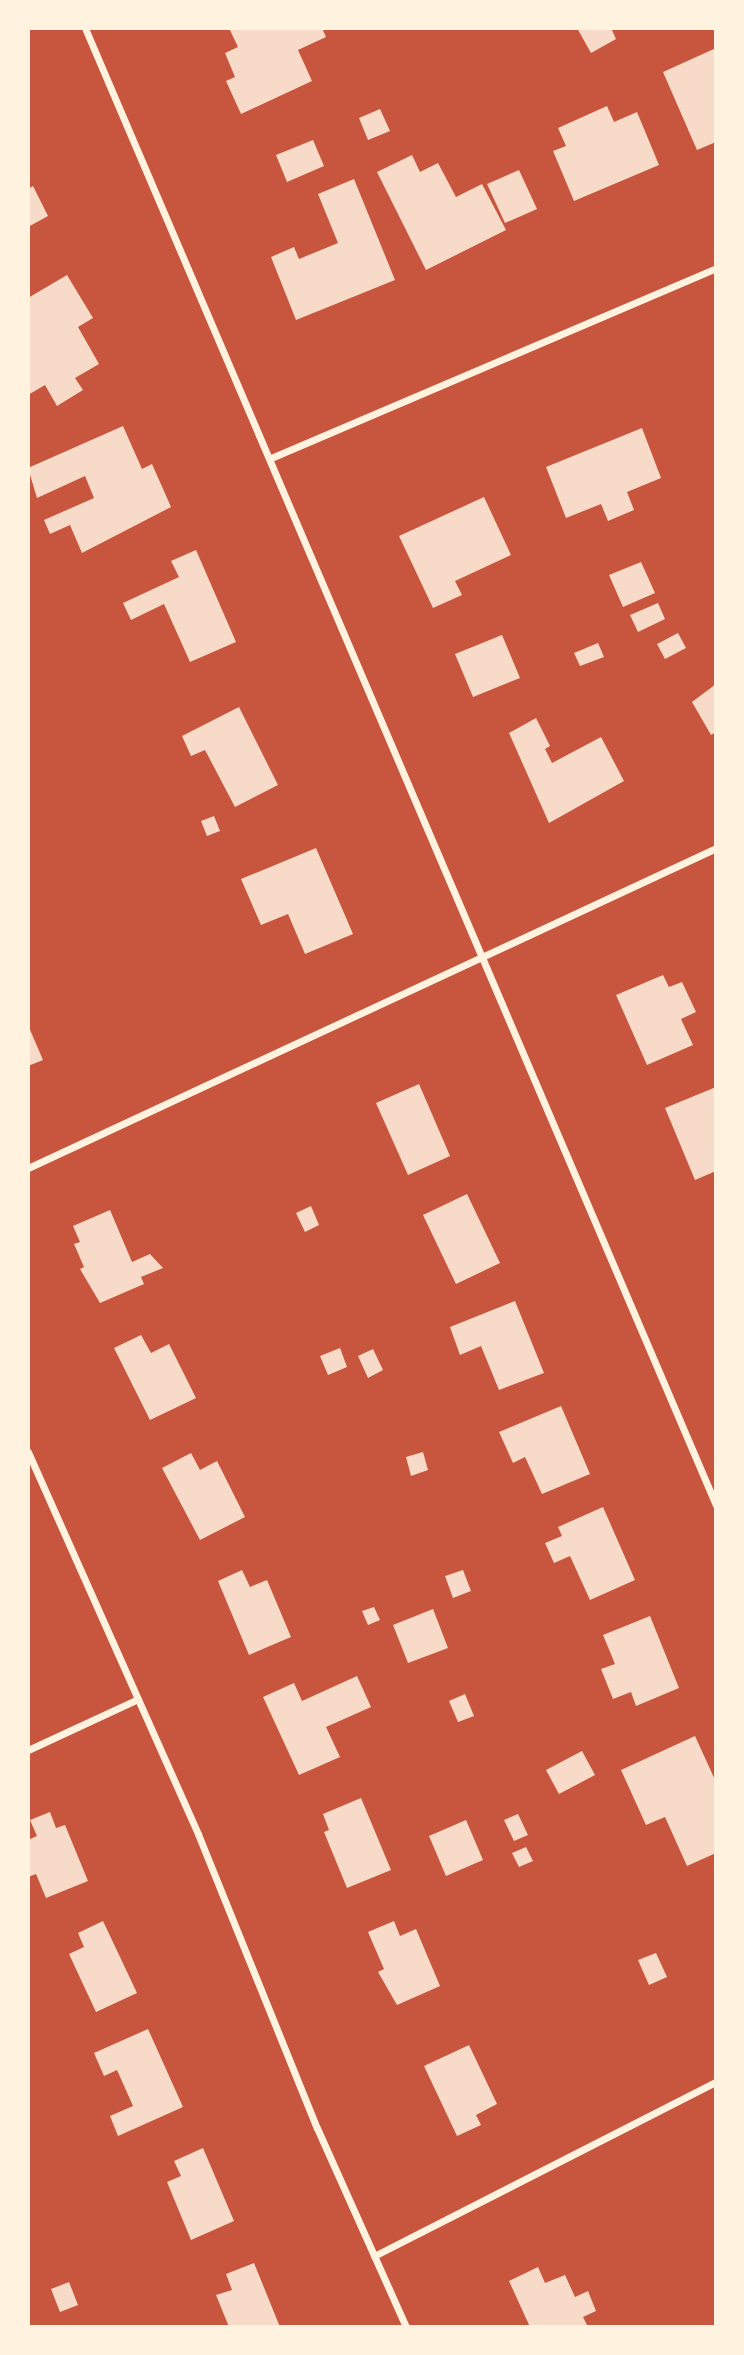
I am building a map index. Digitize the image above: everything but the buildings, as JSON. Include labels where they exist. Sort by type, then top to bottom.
[{"type":"street","points":[[85,28],[484,956],[716,1505]]},
{"type":"street","points":[[271,458],[716,268]]},
{"type":"street","points":[[28,1168],[716,848]]},
{"type":"street","points":[[28,1452],[138,1699],[405,2327]]},
{"type":"street","points":[[28,1750],[138,1699]]},
{"type":"street","points":[[374,2256],[716,2082]]}]
